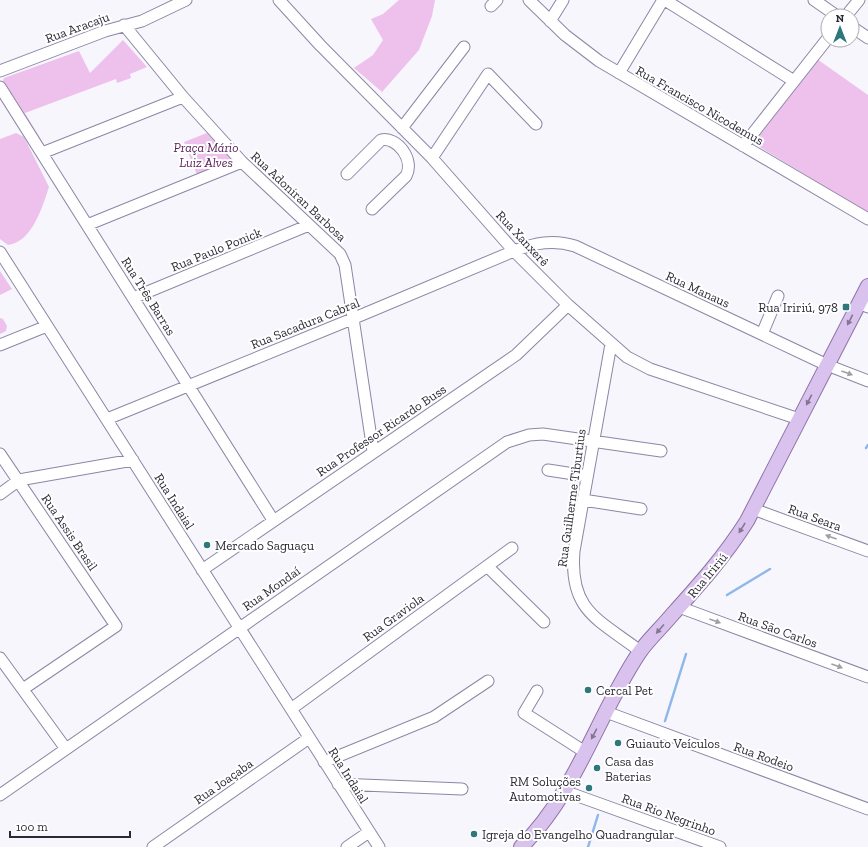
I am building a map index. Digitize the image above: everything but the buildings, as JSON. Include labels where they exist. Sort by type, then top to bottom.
[{"type":"main road","name":"Rua Iririú","points":[[521,847],[545,820],[564,791],[640,652],[679,608],[736,539],[827,365],[863,305],[868,286]]},
{"type":"street","name":"Rua Aracaju","points":[[0,71],[124,25],[142,21],[186,0]]},
{"type":"street","name":"Rua Xanxerê","points":[[278,0],[320,45],[432,158],[514,251],[568,305],[611,344],[635,362],[650,369],[799,419]]},
{"type":"street","name":"Rua Francisco Nicodemus","points":[[529,0],[550,21],[580,47],[619,74],[868,219]]},
{"type":"street","points":[[550,21],[563,0]]},
{"type":"street","points":[[619,74],[664,0],[794,81]]},
{"type":"street","points":[[814,0],[826,8]]},
{"type":"street","points":[[852,8],[859,0]]},
{"type":"street","name":"Rua Adoniran Barbosa","points":[[124,25],[183,97],[242,162],[309,225],[336,248],[343,260],[373,451]]},
{"type":"street","points":[[402,128],[464,47]]},
{"type":"street","points":[[743,146],[820,48]]},
{"type":"street","points":[[432,158],[488,74],[536,124]]},
{"type":"street","name":"Rua Três Barras","points":[[0,87],[274,520]]},
{"type":"street","points":[[42,153],[183,97]]},
{"type":"street","points":[[347,174],[381,140],[387,138],[392,140],[406,155],[410,164],[410,170],[406,176],[372,209]]},
{"type":"street","points":[[406,155],[416,143]]},
{"type":"street","points":[[87,225],[242,162]]},
{"type":"street","name":"Rua Paulo Ponick","points":[[133,298],[309,225]]},
{"type":"street","name":"Rua Manaus","points":[[514,251],[530,245],[548,241],[575,246],[827,365],[868,381]]},
{"type":"street","name":"Rua Sacadura Cabral","points":[[107,419],[514,251]]},
{"type":"street","name":"Rua Indaial","points":[[0,252],[379,847]]},
{"type":"street","points":[[762,334],[778,296]]},
{"type":"street","name":"Rua Professor Ricardo Buss","points":[[202,570],[373,451],[516,355],[568,305]]},
{"type":"street","points":[[0,345],[47,326]]},
{"type":"street","name":"Rua Guilherme Tiburtius","points":[[611,344],[573,562],[574,585],[580,601],[591,614],[640,652]]},
{"type":"street","name":"Rua Mondaí","points":[[0,795],[507,442],[529,435],[543,434],[661,451]]},
{"type":"street","name":"Rua Assis Brasil","points":[[0,454],[116,626],[23,689]]},
{"type":"street","points":[[0,494],[18,480],[133,460]]},
{"type":"street","points":[[548,470],[587,476]]},
{"type":"street","points":[[583,500],[641,509]]},
{"type":"street","name":"Rua Seara","points":[[753,509],[868,551]]},
{"type":"street","name":"Rua Graviola","points":[[291,709],[512,548]]},
{"type":"street","points":[[487,566],[544,622]]},
{"type":"street","name":"Rua São Carlos","points":[[679,608],[868,677]]},
{"type":"street","points":[[0,658],[66,749]]},
{"type":"street","points":[[324,762],[434,718],[488,681]]},
{"type":"street","points":[[537,691],[524,713],[585,752]]},
{"type":"street","name":"Rua Rodeio","points":[[606,712],[868,809]]},
{"type":"street","name":"Rua Joaçaba","points":[[153,847],[309,738]]},
{"type":"street","points":[[338,784],[462,789]]},
{"type":"street","name":"Rua Rio Negrinho","points":[[564,791],[720,847]]},
{"type":"street","points":[[347,847],[369,832]]},
{"type":"green space","points":[[399,0],[435,0],[432,16],[419,50],[382,92],[354,68],[373,55],[383,40],[371,19],[383,14]]},
{"type":"green space","points":[[123,40],[147,67],[130,74],[131,78],[117,83],[116,79],[25,113],[45,146],[41,146],[2,83],[4,78],[79,51],[90,73]]},
{"type":"green space","points":[[817,59],[868,95],[868,213],[753,143]]},
{"type":"green space","points":[[16,133],[24,137],[49,187],[39,214],[30,231],[24,238],[16,243],[8,245],[0,239],[0,139]]},
{"type":"green space","name":"Praça Mário Luiz Alves","points":[[207,133],[233,160],[197,175],[184,142]]},
{"type":"green space","points":[[0,271],[12,289],[0,295]]},
{"type":"green space","points":[[0,318],[3,319],[7,326],[6,331],[0,334]]},
{"type":"waterway","points":[[727,595],[770,569]]},
{"type":"waterway","points":[[665,721],[686,654]]},
{"type":"waterway","points":[[588,847],[598,815]]},
{"type":"place","name":"Rua Iririú, 978","points":[[846,307]]},
{"type":"place","name":"Mercado Saguaçu","points":[[207,545]]},
{"type":"place","name":"Cercal Pet","points":[[588,690]]},
{"type":"place","name":"Guiauto Veículos","points":[[618,743]]},
{"type":"place","name":"Casa das Baterias","points":[[597,768]]},
{"type":"place","name":"RM Soluções Automotivas","points":[[589,788]]},
{"type":"place","name":"Igreja do Evangelho Quadrangular","points":[[474,834]]}]
